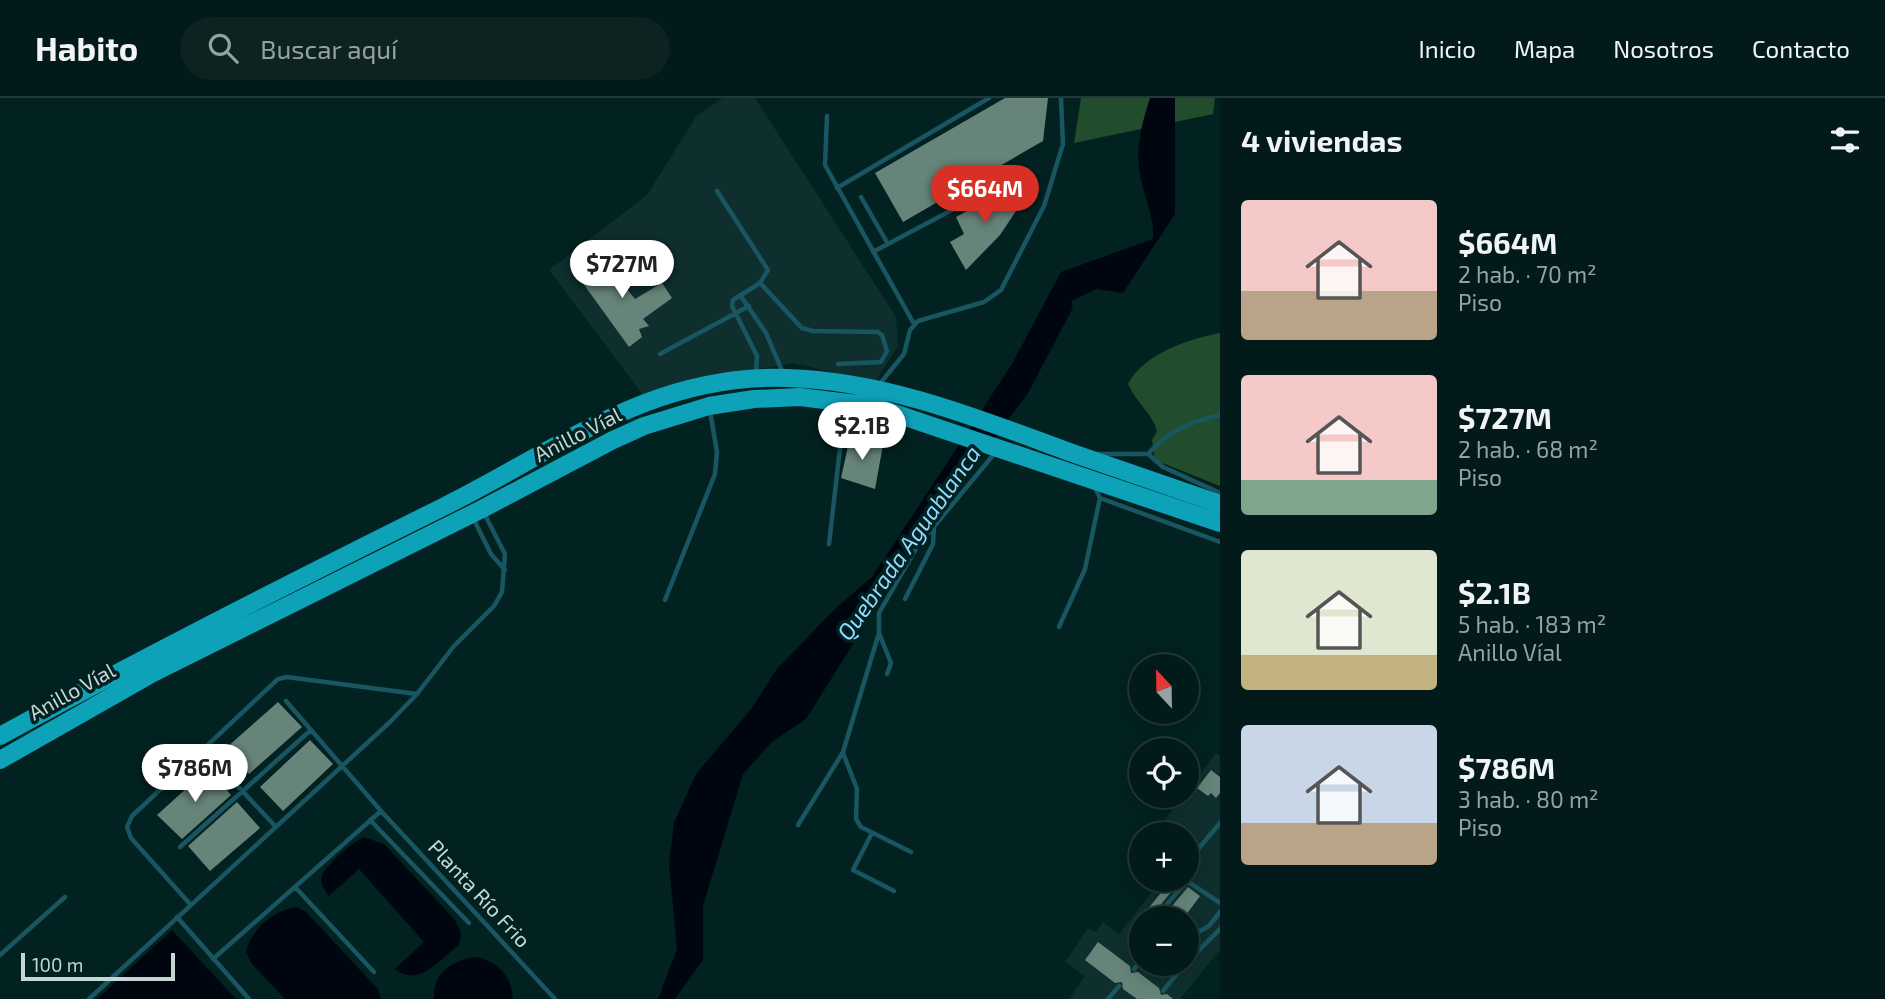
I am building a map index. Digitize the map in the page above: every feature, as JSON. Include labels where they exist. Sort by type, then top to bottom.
[{"type":"highway","name":"Anillo Víal","points":[[0,736],[139,660],[468,495],[599,421],[676,392],[756,379],[784,378],[830,380],[876,388],[1007,429],[1220,504]]},
{"type":"highway","name":"Anillo Víal","points":[[0,760],[153,673],[644,426],[709,406],[777,397],[845,401],[891,411],[1220,523]]},
{"type":"lane","points":[[836,188],[989,98]]},
{"type":"lane","points":[[876,388],[904,354],[914,324],[927,317],[984,302],[1001,290],[1044,206],[1063,144],[1061,98]]},
{"type":"lane","points":[[827,116],[825,165],[914,324]]},
{"type":"lane","points":[[873,252],[1027,170]]},
{"type":"lane","points":[[717,191],[768,270],[760,283],[733,300],[734,314],[757,356],[756,379]]},
{"type":"lane","points":[[861,197],[888,244]]},
{"type":"lane","points":[[760,283],[802,328],[813,331],[878,332],[886,340],[887,351],[881,362],[838,364]]},
{"type":"lane","points":[[740,295],[766,332],[784,378]]},
{"type":"lane","points":[[660,354],[748,306]]},
{"type":"lane","points":[[829,544],[845,401]]},
{"type":"lane","points":[[665,600],[715,474],[717,452],[709,406]]},
{"type":"lane","points":[[1148,454],[1162,438],[1178,428],[1220,415]]},
{"type":"lane","points":[[798,825],[843,752],[879,633],[878,613],[912,555],[997,446]]},
{"type":"lane","points":[[1075,454],[1148,454],[1163,467],[1220,494]]},
{"type":"lane","points":[[1059,626],[1085,569],[1100,498],[1089,478]]},
{"type":"lane","points":[[1100,498],[1220,542]]},
{"type":"lane","points":[[477,512],[487,547],[505,570]]},
{"type":"lane","points":[[89,999],[344,766],[417,694],[454,646],[494,606],[502,592],[505,554],[477,512]]},
{"type":"lane","points":[[905,599],[933,544],[934,525]]},
{"type":"lane","points":[[879,633],[890,653],[891,663],[887,674]]},
{"type":"lane","points":[[190,904],[131,838],[127,827],[132,816],[278,679],[287,677],[417,694]]},
{"type":"lane","name":"Planta Río Frio","points":[[286,701],[381,810],[555,999]]},
{"type":"lane","points":[[180,848],[310,730]]},
{"type":"lane","points":[[843,752],[857,789],[856,819],[861,827],[911,852]]},
{"type":"lane","points":[[218,765],[276,827]]},
{"type":"lane","points":[[213,959],[381,810]]},
{"type":"lane","points":[[370,820],[469,923]]},
{"type":"lane","points":[[1199,848],[1220,823]]},
{"type":"lane","points":[[872,833],[853,870],[894,891]]},
{"type":"lane","points":[[1165,906],[1187,881],[1220,903]]},
{"type":"lane","points":[[295,887],[374,972]]},
{"type":"lane","points":[[0,955],[65,897]]},
{"type":"lane","points":[[1199,932],[1209,926],[1220,912]]},
{"type":"lane","points":[[177,917],[249,999]]},
{"type":"lane","points":[[1199,951],[1220,929]]},
{"type":"lane","points":[[1163,991],[1176,976]]},
{"type":"lane","points":[[1108,999],[1119,986]]},
{"type":"shaded area","points":[[723,98],[755,98],[896,317],[898,346],[875,382],[793,363],[724,375],[646,399],[549,270],[647,195],[697,115]]},
{"type":"shaded area","points":[[1216,753],[1220,756],[1220,950],[1199,976],[1199,906],[1141,906],[1152,892],[1199,892],[1199,822],[1163,822],[1174,808],[1199,808],[1199,775]]},
{"type":"shaded area","points":[[1129,921],[1129,976],[1199,976],[1180,999],[1069,999],[1085,976],[1065,962],[1088,928],[1096,932],[1103,922],[1119,934]]},
{"type":"green space","points":[[1081,98],[1215,98],[1213,114],[1074,143]]},
{"type":"green space","points":[[1220,333],[1220,486],[1155,460],[1152,440],[1157,431],[1128,384],[1144,364],[1168,349]]},
{"type":"water","points":[[1150,98],[1175,98],[1175,214],[1123,293],[1097,289],[1067,303],[806,719],[772,742],[743,774],[703,906],[703,960],[675,999],[658,999],[677,949],[669,864],[674,823],[696,774],[752,708],[776,670],[836,608],[872,577],[1012,364],[1061,272],[1153,239],[1138,155]]},
{"type":"water","points":[[364,837],[384,844],[455,920],[461,933],[459,945],[421,974],[404,974],[395,969],[424,942],[359,869],[329,896],[322,885],[322,876],[331,863]]},
{"type":"water","points":[[297,907],[305,911],[378,989],[381,999],[285,999],[252,964],[246,952],[258,929],[272,916]]},
{"type":"water","points":[[172,930],[236,999],[97,999]]},
{"type":"water","points":[[477,957],[492,963],[503,972],[510,984],[513,999],[434,999],[437,982],[446,969],[460,961]]},
{"type":"building","points":[[1005,98],[1048,98],[1043,141],[903,222],[875,173]]},
{"type":"building","points":[[1015,185],[1023,199],[1000,235],[966,270],[950,242],[964,234],[956,217]]},
{"type":"building","points":[[601,257],[635,299],[662,283],[672,298],[643,319],[649,326],[639,329],[642,337],[629,347],[577,275]]},
{"type":"building","points":[[850,437],[883,445],[875,489],[841,478]]},
{"type":"building","points":[[278,702],[302,727],[249,774],[225,749]]},
{"type":"building","points":[[310,740],[333,764],[283,811],[260,787]]},
{"type":"building","points":[[209,768],[231,795],[182,839],[157,815]]},
{"type":"building","points":[[1211,770],[1220,777],[1220,793],[1216,798],[1211,793],[1208,796],[1199,789],[1199,785]]},
{"type":"building","points":[[237,802],[260,828],[210,871],[188,846]]},
{"type":"building","points":[[1161,892],[1171,892],[1160,906],[1150,906]]},
{"type":"building","points":[[1184,892],[1195,892],[1200,896],[1193,906],[1172,906]]},
{"type":"building","points":[[1098,942],[1129,965],[1129,976],[1143,976],[1159,988],[1161,995],[1167,994],[1173,999],[1137,999],[1123,989],[1122,982],[1115,983],[1085,960]]},
{"type":"waterway","name":"Quebrada Aguablanca","points":[[970,455],[1020,388],[1063,306]]}]
